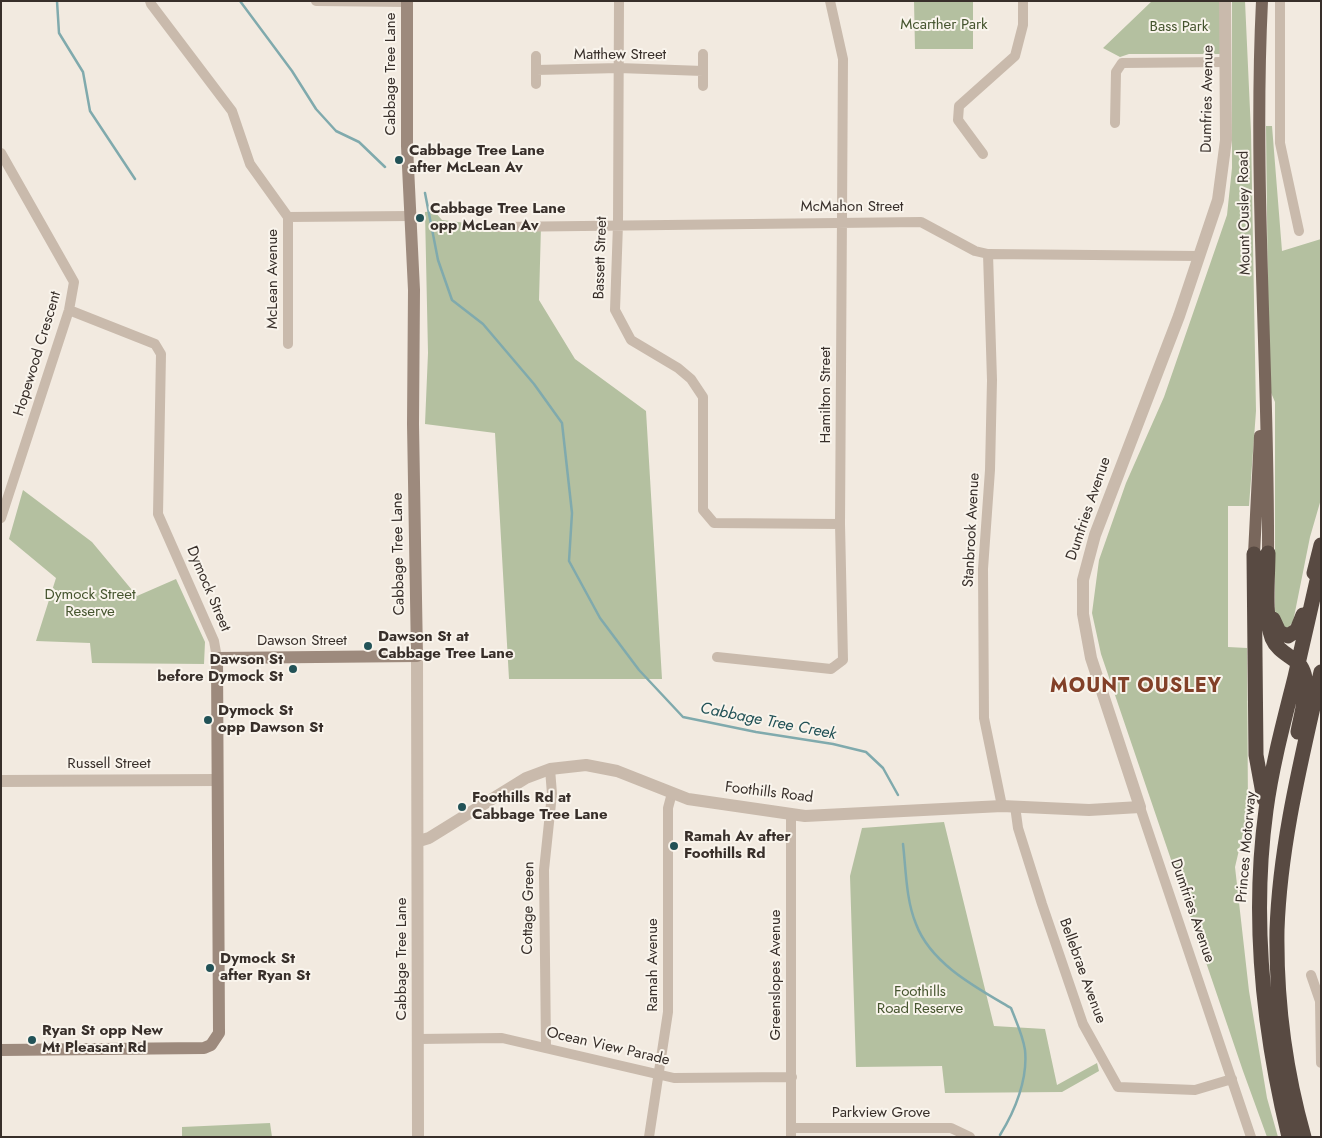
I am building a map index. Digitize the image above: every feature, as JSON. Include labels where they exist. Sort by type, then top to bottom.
[{"type":"highway","points":[[1261,554],[1274,623],[1279,632],[1288,636],[1294,633],[1301,621],[1321,546]]},
{"type":"highway","points":[[1261,554],[1272,636],[1280,650],[1298,663],[1304,676],[1305,692],[1283,810],[1273,902],[1287,1063],[1304,1137]]},
{"type":"highway","points":[[1261,554],[1256,756],[1266,810]]},
{"type":"highway","name":"Princes Motorway","points":[[1289,1137],[1280,1100],[1265,1008],[1260,956],[1259,902],[1266,810],[1276,753],[1321,563]]},
{"type":"highway","points":[[1278,976],[1280,898],[1288,825],[1321,672]]},
{"type":"main road","name":"Mount Ousley Road","points":[[1256,1],[1260,45]]},
{"type":"main road","name":"Mount Ousley Road","points":[[1261,554],[1268,452],[1264,381],[1260,45],[1262,1]]},
{"type":"main road","name":"Cabbage Tree Lane","points":[[407,2],[407,146],[414,290],[413,424],[417,656]]},
{"type":"main road","name":"Dawson Street","points":[[217,658],[417,656]]},
{"type":"main road","name":"Dymock Street","points":[[1,1050],[204,1048],[211,1045],[218,1033],[217,658]]},
{"type":"street","points":[[150,1],[150,4],[232,111],[250,164],[288,217]]},
{"type":"street","points":[[316,1],[407,2]]},
{"type":"street","name":"Bassett Street","points":[[619,1],[618,224],[615,310],[631,340],[678,368],[692,379],[703,396],[703,510],[714,523],[840,524]]},
{"type":"street","name":"Hamilton Street","points":[[717,657],[831,669],[843,660],[840,524],[843,59],[830,1]]},
{"type":"street","points":[[983,154],[958,120],[959,106],[1015,56],[1023,25],[1023,1]]},
{"type":"street","name":"Dumfries Avenue","points":[[1225,1],[1226,140],[1218,200],[1179,316],[1095,535],[1083,580],[1083,614],[1091,658],[1251,1137]]},
{"type":"street","points":[[1280,1],[1280,143],[1299,231]]},
{"type":"street","points":[[703,54],[703,86]]},
{"type":"street","points":[[536,56],[536,84]]},
{"type":"street","points":[[1115,123],[1116,72],[1122,63],[1225,62]]},
{"type":"street","name":"Matthew Street","points":[[536,70],[619,68],[703,71]]},
{"type":"street","name":"Hopewood Crescent","points":[[1,153],[74,282],[69,310],[1,518]]},
{"type":"street","name":"McLean Avenue","points":[[288,344],[288,217],[411,216]]},
{"type":"street","name":"McMahon Street","points":[[498,227],[618,224],[921,222],[975,251],[988,254],[1199,256]]},
{"type":"street","name":"Stanbrook Avenue","points":[[988,254],[992,380],[990,470],[983,570],[984,718],[1008,806]]},
{"type":"street","name":"Dymock Street","points":[[69,310],[154,344],[161,354],[158,514],[214,641],[217,658]]},
{"type":"street","name":"Cabbage Tree Lane","points":[[417,656],[419,841],[418,1137]]},
{"type":"street","name":"Foothills Road","points":[[419,841],[435,834],[526,778],[550,769],[586,765],[617,770],[688,799],[791,814],[818,816],[1008,806],[1089,810],[1140,807]]},
{"type":"street","name":"Cottage Green","points":[[546,1048],[544,870],[552,794],[550,769]]},
{"type":"street","name":"Russell Street","points":[[1,781],[217,780]]},
{"type":"street","name":"Ramah Avenue","points":[[648,1137],[668,1012],[668,808],[672,793]]},
{"type":"street","name":"Bellebrae Avenue","points":[[1008,806],[1018,828],[1083,1024],[1118,1087],[1195,1090],[1232,1079]]},
{"type":"street","name":"Greenslopes Avenue","points":[[791,814],[791,1132]]},
{"type":"street","points":[[1311,974],[1320,1001],[1321,1063]]},
{"type":"street","name":"Ocean View Parade","points":[[418,1039],[502,1038],[658,1076],[674,1078],[792,1077]]},
{"type":"street","name":"Parkview Grove","points":[[791,1132],[951,1128],[970,1137]]},
{"type":"green space","name":"Mcarther Park","points":[[914,1],[973,1],[973,49],[915,49]]},
{"type":"green space","name":"Bass Park","points":[[1152,1],[1221,1],[1221,54],[1129,54],[1120,57],[1103,48]]},
{"type":"green space","points":[[1232,1],[1245,1],[1251,132],[1256,411],[1249,506],[1228,506],[1228,647],[1247,648],[1248,812],[1235,867],[1249,991],[1267,1098],[1278,1137],[1267,1137],[1243,1071],[1101,654],[1092,613],[1099,560],[1126,483],[1164,397],[1227,215],[1232,168]]},
{"type":"green space","points":[[1266,126],[1272,126],[1282,251],[1321,239],[1321,499],[1310,537],[1293,622],[1286,630],[1278,623],[1275,611],[1275,402],[1269,388]]},
{"type":"green space","points":[[434,211],[442,220],[498,227],[541,226],[539,300],[575,359],[646,411],[662,679],[509,679],[495,433],[425,424],[428,353],[425,212]]},
{"type":"green space","name":"Dymock Street Reserve","points":[[23,490],[92,542],[137,596],[176,579],[205,642],[204,664],[92,663],[90,643],[36,641],[56,578],[9,539]]},
{"type":"green space","name":"Foothills Road Reserve","points":[[944,822],[994,1026],[1045,1029],[1057,1085],[1097,1063],[1099,1071],[1062,1092],[945,1093],[942,1066],[856,1067],[850,876],[862,828]]},
{"type":"green space","points":[[270,1123],[272,1137],[182,1137],[182,1127]]},
{"type":"waterway","points":[[57,1],[59,33],[83,72],[90,111],[135,179]]},
{"type":"waterway","name":"Cabbage Tree Creek","points":[[240,1],[292,71],[316,109],[336,131],[359,142],[385,167]]},
{"type":"waterway","name":"Cabbage Tree Creek","points":[[425,193],[438,260],[452,300],[483,324],[534,384],[562,423],[572,513],[569,561],[600,618],[639,670],[683,717],[756,732],[833,744],[866,752],[883,768],[898,795]]},
{"type":"waterway","name":"Cabbage Tree Creek","points":[[903,844],[910,905],[923,938],[932,951],[956,974],[1011,1008],[1021,1034],[1025,1050],[1022,1083],[1011,1116],[1000,1135]]},
{"type":"place","name":"Cabbage Tree Lane after McLean Av","points":[[399,160]]},
{"type":"place","name":"Cabbage Tree Lane opp McLean Av","points":[[420,218]]},
{"type":"place","name":"Dawson St at Cabbage Tree Lane","points":[[368,646]]},
{"type":"place","name":"Dawson St before Dymock St","points":[[293,669]]},
{"type":"place","name":"Dymock St opp Dawson St","points":[[208,720]]},
{"type":"place","name":"Foothills Rd at Cabbage Tree Lane","points":[[462,807]]},
{"type":"place","name":"Ramah Av after Foothills Rd","points":[[674,846]]},
{"type":"place","name":"Dymock St after Ryan St","points":[[210,968]]},
{"type":"place","name":"Ryan St opp New Mt Pleasant Rd","points":[[32,1040]]},
{"type":"district","name":"MOUNT OUSLEY","points":[[1136,687]]}]
